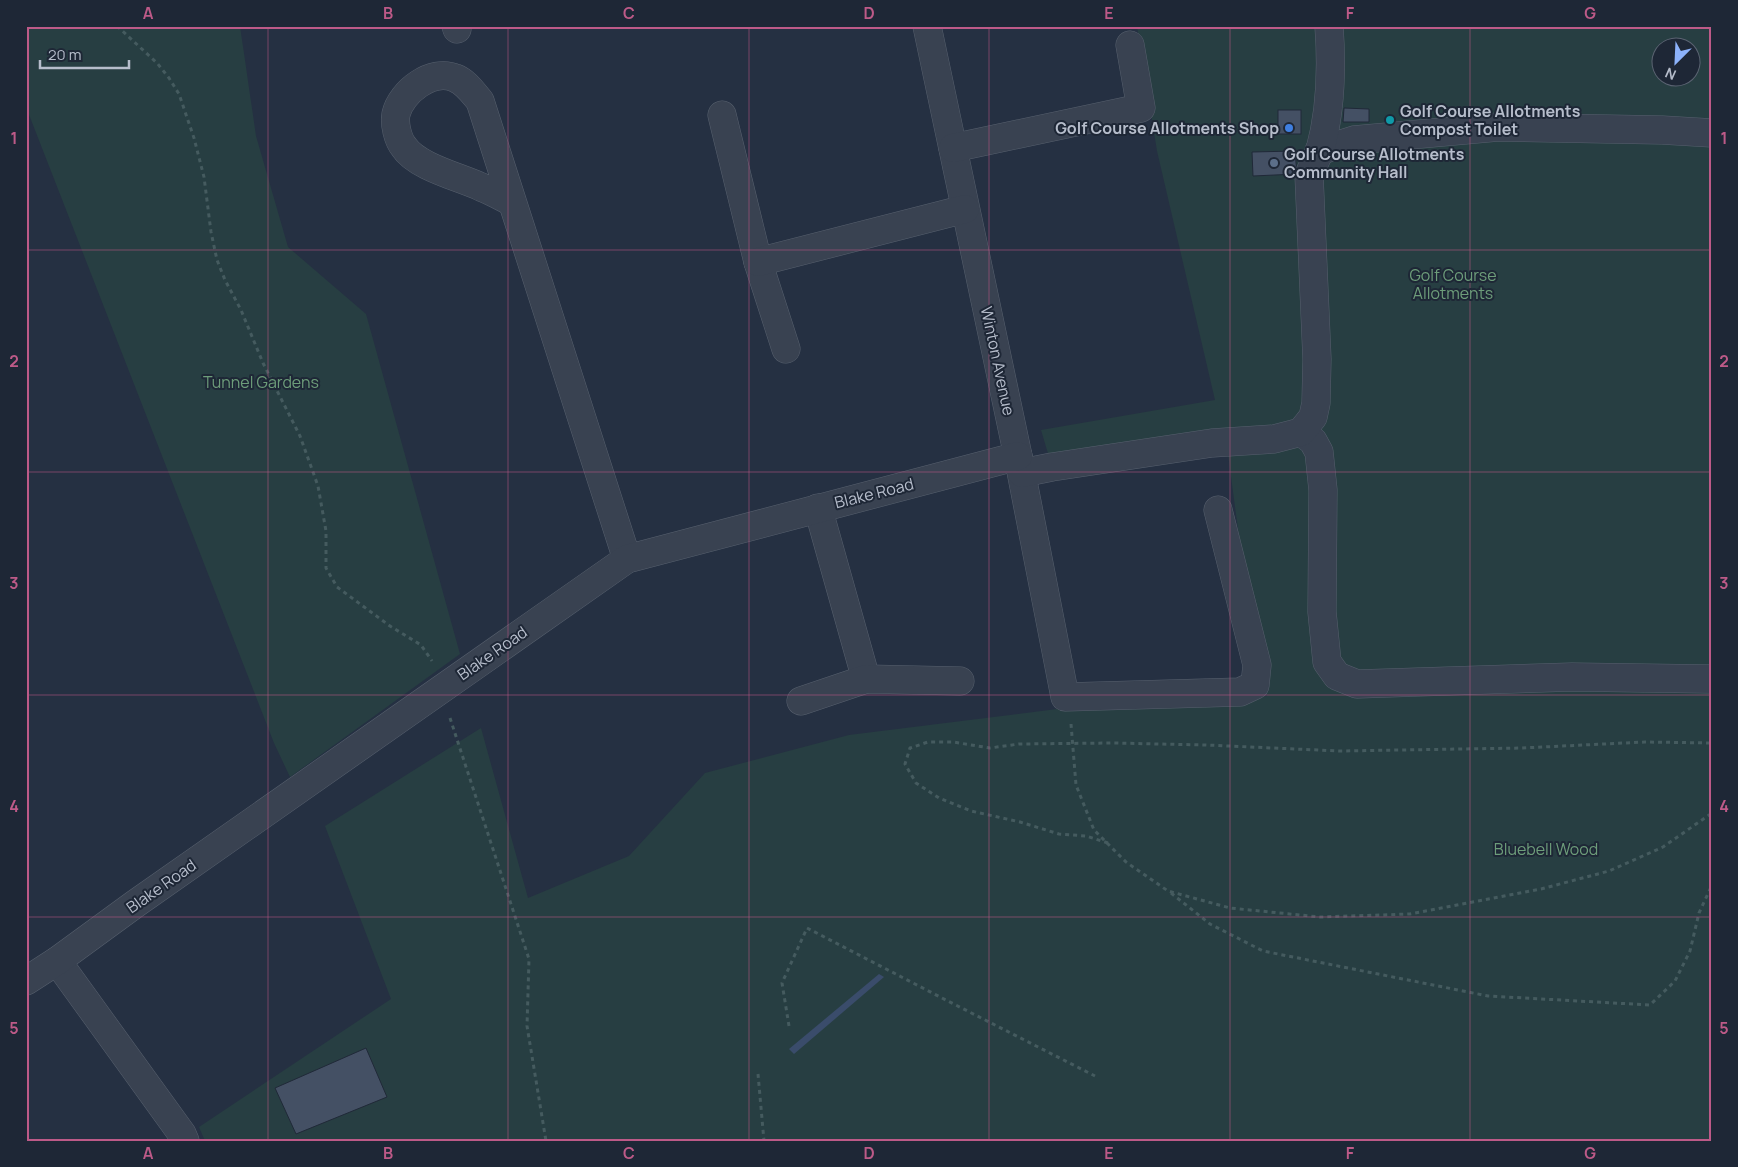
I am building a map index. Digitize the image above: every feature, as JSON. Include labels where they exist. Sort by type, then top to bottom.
[{"type":"street","name":"Winton Avenue","points":[[927,26],[1020,465],[1065,697],[1240,692],[1255,685],[1257,665],[1218,510]]},
{"type":"street","points":[[1329,26],[1331,54],[1329,102],[1319,151],[1309,175],[1317,359],[1316,403],[1323,490],[1322,612],[1327,662],[1337,676],[1357,684],[1572,678],[1712,679]]},
{"type":"street","points":[[952,148],[1141,108],[1130,45]]},
{"type":"street","points":[[512,202],[481,186],[430,166],[412,156],[403,147],[398,133],[396,115],[403,100],[416,86],[430,78],[455,77],[467,85],[480,101],[627,559]]},
{"type":"street","points":[[722,115],[758,262],[786,349]]},
{"type":"street","points":[[1319,151],[1354,140],[1498,127],[1712,133]]},
{"type":"street","points":[[758,262],[965,210]]},
{"type":"street","points":[[1316,403],[1313,417],[1301,432],[1313,440],[1319,452]]},
{"type":"street","name":"Blake Road","points":[[26,980],[57,961],[135,904],[627,559],[818,508],[1020,465],[1052,467],[1212,443],[1274,439],[1301,432]]},
{"type":"street","points":[[818,508],[866,680]]},
{"type":"street","points":[[801,701],[866,680],[960,681]]},
{"type":"street","points":[[57,961],[182,1134],[185,1141]]},
{"type":"path","points":[[117,26],[157,63],[169,78],[178,94],[194,138],[204,177],[210,232],[217,260],[225,280],[242,310],[263,363],[300,436],[318,486],[326,531],[326,568],[337,587],[390,626],[421,645],[444,687],[529,959],[527,1026],[546,1141]]},
{"type":"path","points":[[1108,843],[1086,836],[1059,834],[1020,822],[971,811],[939,798],[916,783],[905,764],[910,748],[928,742],[953,742],[990,748],[1019,744],[1206,745],[1340,751],[1522,748],[1645,742],[1712,743]]},
{"type":"path","points":[[1072,744],[1076,785],[1094,830],[1126,862],[1168,891],[1210,924],[1263,951],[1488,996],[1650,1005],[1676,981],[1690,951],[1699,913],[1712,884]]},
{"type":"path","points":[[1168,891],[1230,908],[1320,917],[1410,914],[1541,888],[1609,871],[1663,847],[1712,813]]},
{"type":"path","points":[[789,1026],[782,983],[807,928],[1095,1076]]},
{"type":"path","points":[[758,1074],[764,1141]]},
{"type":"green space","name":"Tunnel Gardens","points":[[26,26],[240,26],[256,136],[288,247],[366,314],[460,654],[290,777],[274,743],[26,107]]},
{"type":"green space","points":[[1137,26],[1712,26],[1712,1141],[205,1141],[199,1127],[391,999],[325,826],[481,728],[528,898],[629,856],[705,773],[849,735],[1057,709],[1267,696],[1265,667],[1244,574],[1228,454],[1052,467],[1041,430],[1215,400],[1157,151]]},
{"type":"water","points":[[879,974],[884,977],[794,1054],[789,1049]]},
{"type":"building","points":[[1344,108],[1369,109],[1369,122],[1343,122]]},
{"type":"building","name":"Golf Course Allotments Shop","points":[[1278,110],[1301,110],[1301,134],[1278,134]]},
{"type":"building","name":"Golf Course Allotments Community Hall","points":[[1295,151],[1297,174],[1253,176],[1252,152]]},
{"type":"building","points":[[366,1048],[387,1097],[296,1134],[275,1088]]},
{"type":"place","name":"Golf Course Allotments Compost Toilet","points":[[1390,120]]},
{"type":"place","name":"Golf Course Allotments Shop","points":[[1289,128]]},
{"type":"place","name":"Golf Course Allotments Community Hall","points":[[1274,163]]},
{"type":"park label","name":"Golf Course Allotments","points":[[1453,284]]},
{"type":"park label","name":"Bluebell Wood","points":[[1546,849]]}]
